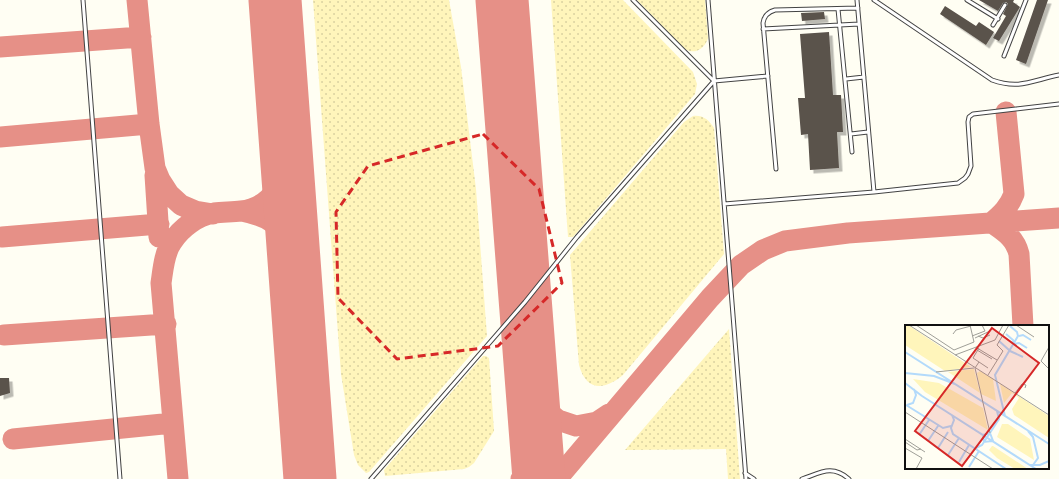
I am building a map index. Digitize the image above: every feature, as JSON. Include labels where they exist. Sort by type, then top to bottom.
[{"type":"lane","points":[[83,0],[120,479]]},
{"type":"lane","points":[[633,0],[714,81]]},
{"type":"lane","points":[[708,0],[746,479]]},
{"type":"lane","points":[[857,0],[874,192]]},
{"type":"lane","points":[[874,0],[992,80],[1015,85],[1030,83],[1059,75]]},
{"type":"lane","points":[[967,0],[998,19]]},
{"type":"lane","points":[[1004,56],[1026,0]]},
{"type":"lane","points":[[993,25],[1005,6]]},
{"type":"lane","points":[[776,169],[764,18],[772,11],[858,8]]},
{"type":"lane","points":[[838,9],[852,152]]},
{"type":"lane","points":[[764,29],[859,24]]},
{"type":"lane","points":[[371,479],[525,302],[577,237],[714,81],[768,76]]},
{"type":"lane","points":[[846,79],[864,77]]},
{"type":"lane","points":[[724,204],[874,192],[958,183],[965,178],[970,170],[969,117],[973,114],[1059,104]]},
{"type":"lane","points":[[851,134],[868,132]]},
{"type":"lane","points":[[802,479],[819,472],[830,470],[841,473],[849,479]]},
{"type":"lane","points":[[745,473],[754,479]]},
{"type":"highlighted area","points":[[483,134],[539,189],[562,283],[498,346],[397,359],[338,298],[336,212],[368,166]]},
{"type":"sand","points":[[313,0],[449,0],[461,67],[476,189],[487,336],[369,472],[366,473],[358,465],[354,455],[341,374]]},
{"type":"sand","points":[[551,0],[623,0],[693,72],[697,84],[695,94],[573,237],[568,237]]},
{"type":"sand","points":[[637,0],[705,0],[707,42],[699,50],[688,51]]},
{"type":"sand","points":[[693,116],[700,116],[714,128],[724,254],[623,375],[609,384],[596,386],[586,380],[579,365],[570,255],[684,122]]},
{"type":"sand","points":[[729,329],[740,479],[728,479],[726,449],[625,450]]},
{"type":"sand","points":[[483,356],[489,358],[494,431],[474,463],[464,469],[385,476],[384,470]]},
{"type":"building","points":[[979,0],[1014,0],[1013,2],[1020,7],[999,41],[993,38],[1006,16],[1003,14],[1008,4],[1006,2],[1003,3],[998,11]]},
{"type":"building","points":[[1037,0],[1048,0],[1026,64],[1016,60]]},
{"type":"building","points":[[945,6],[976,26],[979,22],[994,32],[986,45],[940,14]]},
{"type":"building","points":[[824,12],[825,19],[802,21],[801,13]]},
{"type":"building","points":[[829,32],[833,95],[841,95],[843,132],[837,132],[839,168],[810,170],[808,134],[801,135],[798,98],[805,98],[800,34]]},
{"type":"building","points":[[0,378],[9,378],[10,393],[0,396]]},
{"type":"taxiway","points":[[137,0],[149,124],[155,168],[160,180],[169,194],[181,205],[195,211],[213,214]]},
{"type":"taxiway","points":[[499,0],[504,28]]},
{"type":"taxiway","points":[[0,47],[141,37]]},
{"type":"taxiway","points":[[991,223],[1005,210],[1014,194],[1006,112]]},
{"type":"taxiway","points":[[0,137],[149,124]]},
{"type":"taxiway","points":[[178,479],[161,283],[167,251],[180,232],[190,223],[214,213],[251,209],[267,200],[278,187],[287,161]]},
{"type":"taxiway","points":[[155,175],[159,237]]},
{"type":"taxiway","points":[[242,211],[252,213],[272,222],[282,232],[293,247]]},
{"type":"taxiway","points":[[557,479],[710,298],[741,265],[763,250],[785,241],[848,233],[1059,218]]},
{"type":"taxiway","points":[[992,223],[1012,240],[1019,254],[1023,325]]},
{"type":"taxiway","points":[[2,237],[159,224]]},
{"type":"taxiway","points":[[4,335],[166,324]]},
{"type":"taxiway","points":[[532,387],[543,408],[558,420],[576,426],[597,422],[609,414]]},
{"type":"taxiway","points":[[13,439],[173,423]]},
{"type":"taxiway","points":[[521,479],[532,464],[536,444]]},
{"type":"taxiway","points":[[308,464],[316,479]]},
{"type":"runway","points":[[275,0],[310,479]]},
{"type":"runway","points":[[502,0],[539,479]]}]
